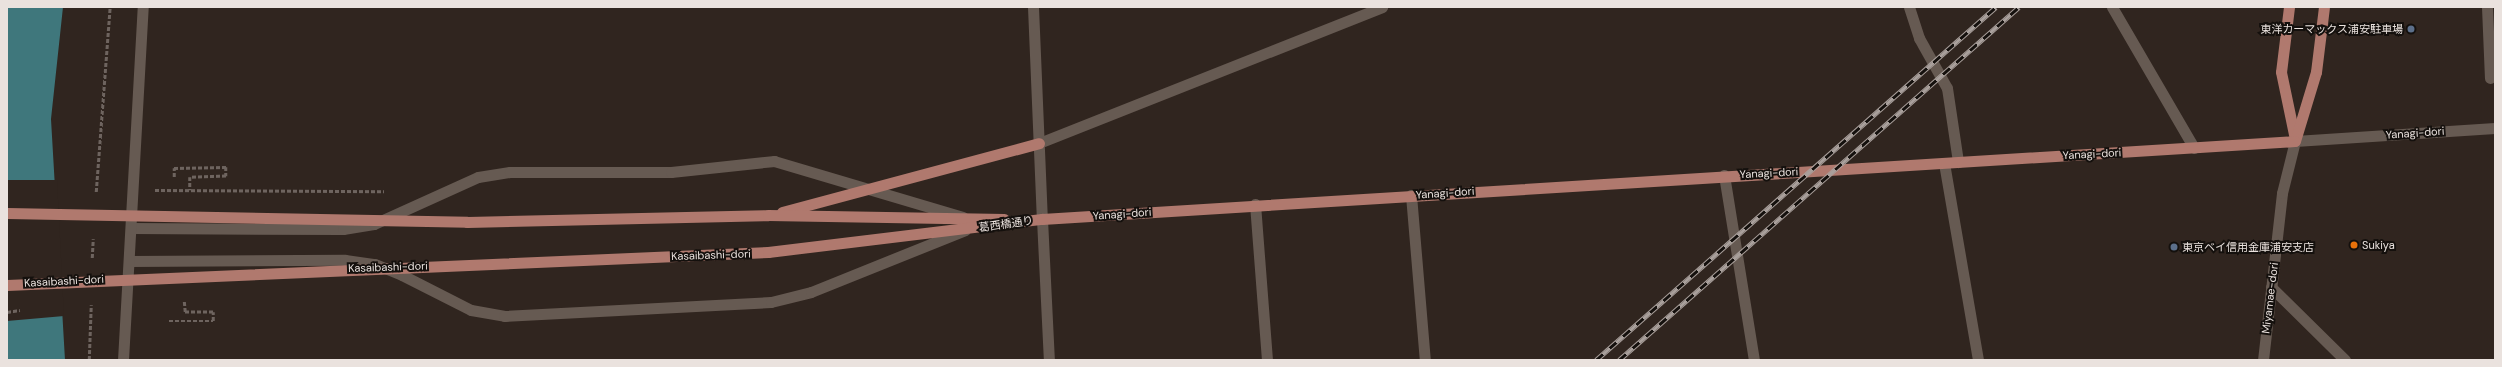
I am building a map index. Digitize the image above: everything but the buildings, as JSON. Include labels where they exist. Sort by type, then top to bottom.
[{"type":"main road","points":[[2289,7],[2281,72],[2295,141]]},
{"type":"main road","points":[[2295,141],[2316,72],[2324,7]]},
{"type":"main road","name":"Yanagi-dori","points":[[1042,219],[1256,204],[2295,141]]},
{"type":"main road","points":[[7,213],[467,222],[768,215],[1039,143]]},
{"type":"main road","name":"葛西橋通り","points":[[768,215],[967,223]]},
{"type":"main road","name":"葛西橋通り","points":[[768,252],[967,223],[1042,219]]},
{"type":"main road","name":"Kasaibashi-dori","points":[[7,284],[768,252]]},
{"type":"street","points":[[123,360],[142,7]]},
{"type":"street","points":[[1033,7],[1049,360]]},
{"type":"street","points":[[1039,143],[1382,7]]},
{"type":"street","points":[[1909,7],[1918,38],[1947,88],[1958,162]]},
{"type":"street","points":[[2112,7],[2194,148]]},
{"type":"street","points":[[2486,7],[2490,78]]},
{"type":"street","name":"Yanagi-dori","points":[[2295,141],[2495,128]]},
{"type":"street","name":"Miyamae-dori","points":[[2262,360],[2282,193],[2295,141]]},
{"type":"street","points":[[131,228],[343,229],[374,224],[478,176],[510,172],[671,172],[774,162],[869,189],[967,223]]},
{"type":"street","points":[[1944,163],[1978,360]]},
{"type":"street","points":[[1724,175],[1754,360]]},
{"type":"street","points":[[1411,195],[1425,360]]},
{"type":"street","points":[[1256,204],[1267,360]]},
{"type":"street","points":[[129,261],[345,260],[375,264],[402,275],[471,310],[504,316],[771,302],[811,292],[967,223]]},
{"type":"street","points":[[2271,287],[2345,360]]},
{"type":"path","points":[[96,197],[110,7]]},
{"type":"path","points":[[174,177],[174,168],[226,167],[226,176],[190,176],[190,190]]},
{"type":"path","points":[[92,268],[93,236]]},
{"type":"path","points":[[89,360],[91,298]]},
{"type":"path","points":[[169,321],[213,321],[213,312],[185,312],[184,298]]},
{"type":"water","points":[[7,7],[63,7],[51,119],[65,360],[7,360]]},
{"type":"pier","points":[[7,180],[57,180],[64,316],[7,321]]},
{"type":"railway","points":[[1596,360],[1996,7]]},
{"type":"railway","points":[[1619,360],[2019,7]]},
{"type":"place","name":"東洋カーマックス浦安駐車場","points":[[2411,29]]},
{"type":"place","name":"Sukiya","points":[[2354,245]]},
{"type":"place","name":"東京ベイ信用金庫浦安支店","points":[[2174,247]]}]
